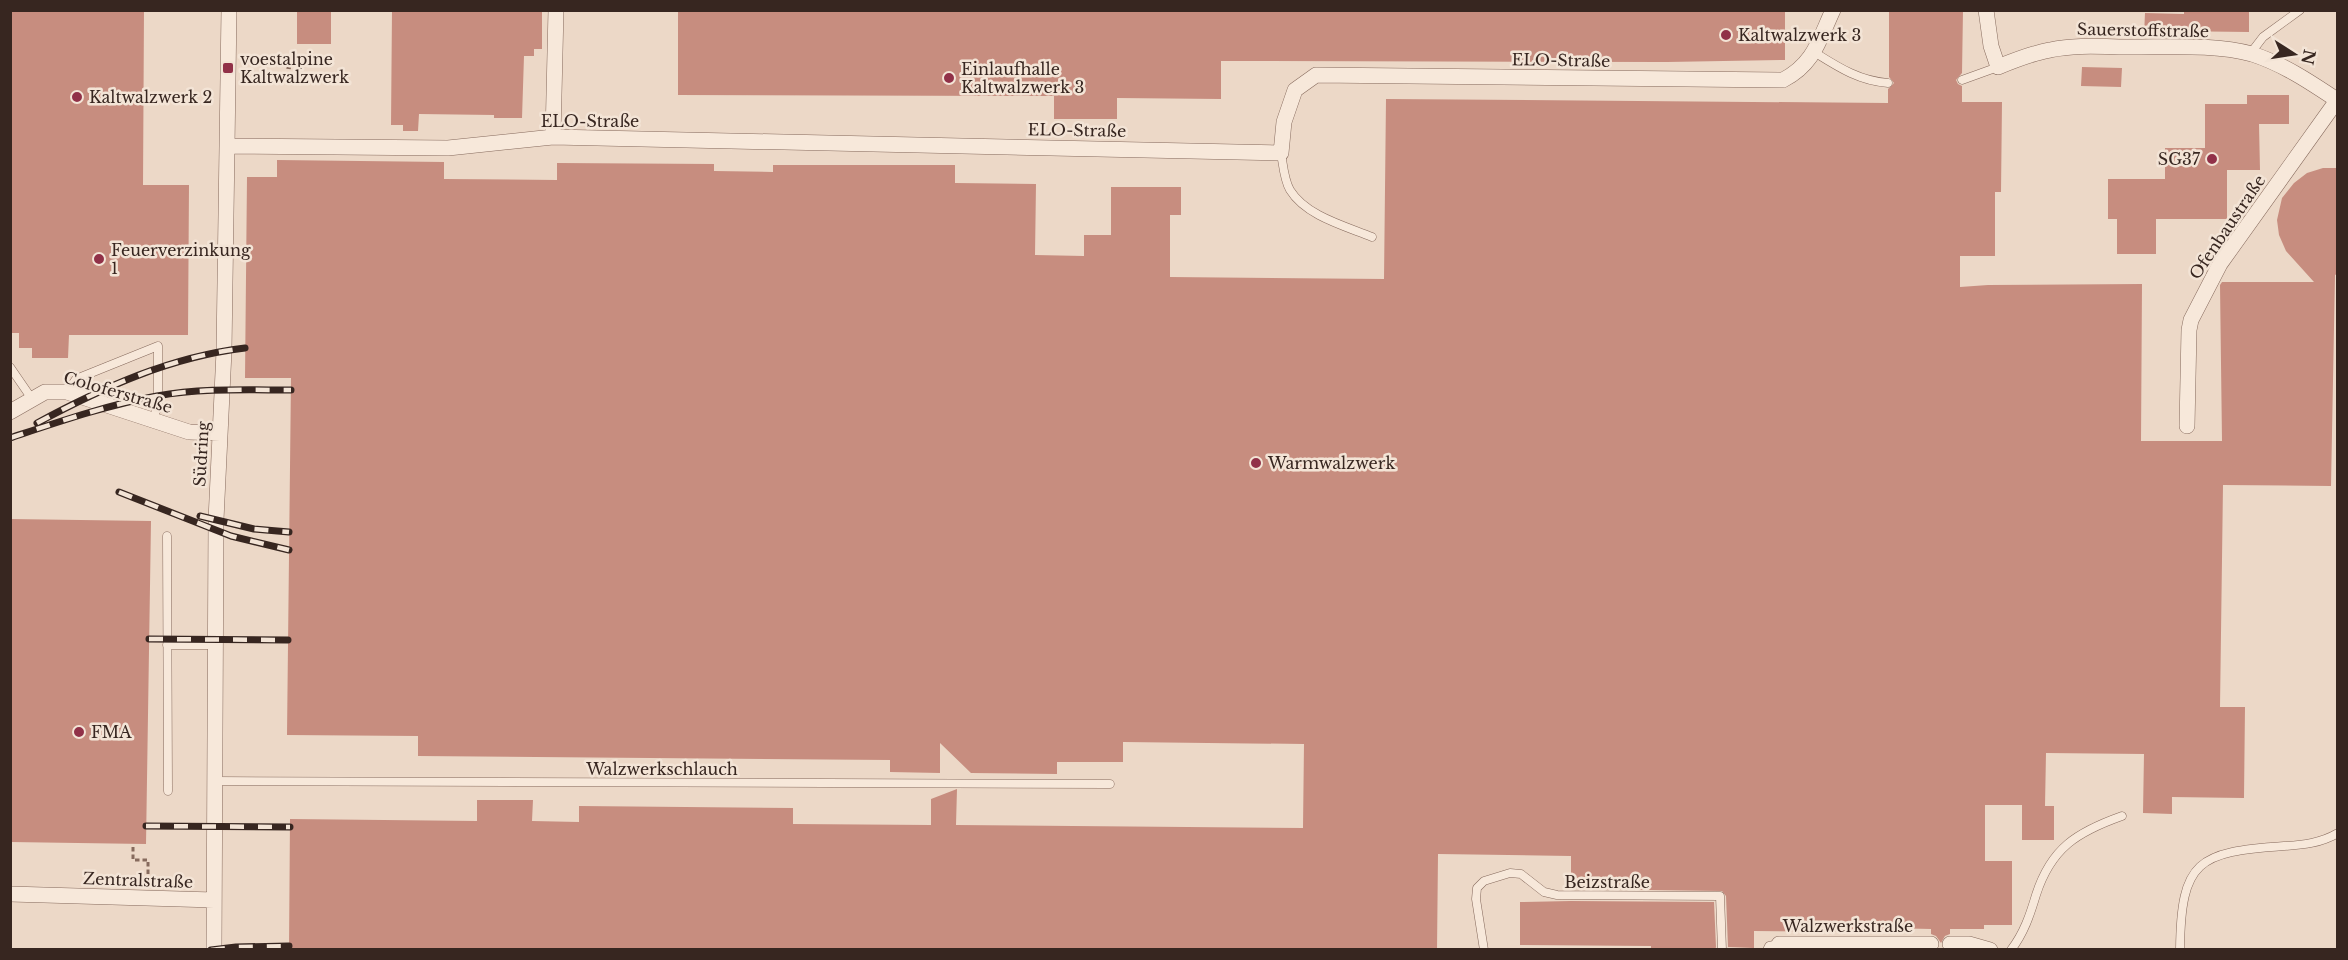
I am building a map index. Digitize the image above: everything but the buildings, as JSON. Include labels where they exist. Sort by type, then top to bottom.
[{"type":"street","name":"Südring","points":[[214,900],[216,520],[224,351],[229,10]]},
{"type":"street","points":[[553,137],[556,10]]},
{"type":"street","name":"ELO-Straße","points":[[227,146],[448,148],[553,137],[1281,153],[1284,122],[1295,90],[1316,75],[1783,80],[1799,72],[1814,52],[1833,10]]},
{"type":"street","points":[[1986,10],[1991,46],[1998,67]]},
{"type":"street","name":"Sauerstoffstraße","points":[[1998,67],[2049,50],[2083,47],[2184,48],[2250,54],[2287,69],[2337,99]]},
{"type":"street","name":"Ofenbaustraße","points":[[2187,426],[2191,320],[2220,264],[2337,99]]},
{"type":"street","name":"Coloferstraße","points":[[10,412],[45,392],[66,392],[189,432],[220,433]]},
{"type":"street","name":"Zentralstraße","points":[[10,894],[214,900],[214,950]]},
{"type":"street","name":"Walzwerkstraße","points":[[1773,947],[1885,947],[1931,944]]},
{"type":"street","points":[[1950,944],[1969,944],[1990,950]]},
{"type":"lane","points":[[2250,54],[2264,37],[2300,10]]},
{"type":"lane","points":[[1814,52],[1849,74],[1877,82],[1888,82]]},
{"type":"lane","points":[[1962,80],[1998,67]]},
{"type":"lane","points":[[1281,153],[1288,188],[1300,203],[1325,218],[1372,237]]},
{"type":"lane","points":[[66,392],[76,379],[158,346],[158,405],[153,420]]},
{"type":"lane","points":[[10,367],[32,399]]},
{"type":"lane","points":[[166,536],[168,791]]},
{"type":"lane","points":[[167,645],[215,645]]},
{"type":"lane","name":"Walzwerkschlauch","points":[[214,781],[1110,784]]},
{"type":"lane","points":[[2011,950],[2025,928],[2045,870],[2055,855],[2084,831],[2121,816]]},
{"type":"lane","points":[[2181,950],[2182,903],[2187,882],[2198,869],[2216,856],[2239,849],[2320,842],[2337,833]]},
{"type":"lane","name":"Beizstraße","points":[[1484,950],[1476,900],[1477,888],[1484,881],[1510,873],[1521,874],[1544,892],[1557,895],[1720,896],[1722,950]]},
{"type":"path","points":[[273,58],[285,58],[285,67],[292,68]]},
{"type":"path","points":[[133,847],[133,860],[148,860],[148,883]]},
{"type":"railway","points":[[37,423],[87,397],[138,375],[190,358],[245,348]]},
{"type":"railway","points":[[10,438],[101,409],[174,393],[291,390]]},
{"type":"railway","points":[[119,492],[231,536],[289,550]]},
{"type":"railway","points":[[200,516],[254,529],[289,532]]},
{"type":"railway","points":[[149,639],[288,640]]},
{"type":"railway","points":[[146,826],[290,827]]},
{"type":"railway","points":[[211,950],[289,946]]},
{"type":"place","name":"Kaltwalzwerk 3","points":[[1726,35]]},
{"type":"place","name":"voestalpine Kaltwalzwerk","points":[[228,68]]},
{"type":"place","name":"Einlaufhalle Kaltwalzwerk 3","points":[[949,78]]},
{"type":"place","name":"Kaltwalzwerk 2","points":[[77,97]]},
{"type":"place","name":"SG37","points":[[2212,159]]},
{"type":"place","name":"Feuerverzinkung 1","points":[[99,259]]},
{"type":"place","name":"Warmwalzwerk","points":[[1256,463]]},
{"type":"place","name":"FMA","points":[[79,732]]}]
